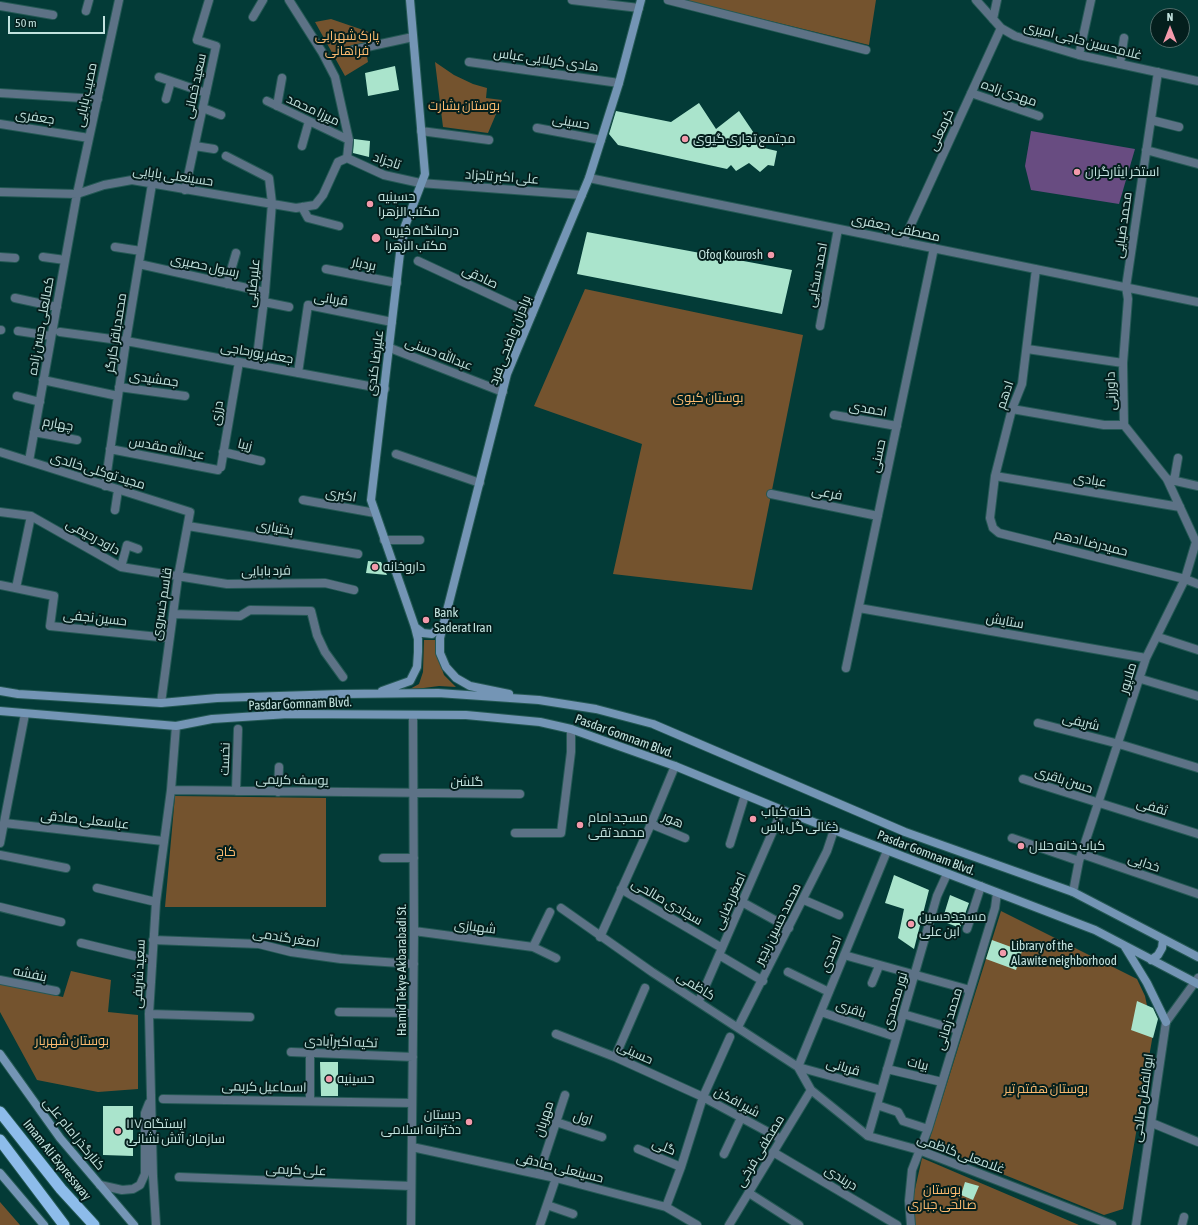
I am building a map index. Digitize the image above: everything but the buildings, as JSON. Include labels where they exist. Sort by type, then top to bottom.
[{"type":"highway","name":"Imam Ali Expressway","points":[[0,1112],[61,1189],[94,1225]]},
{"type":"highway","points":[[0,1140],[64,1225]]},
{"type":"main road","name":"علیرضا کندی","points":[[370,694],[410,682],[417,667],[418,639],[415,627],[370,500],[405,226],[420,183],[425,174],[410,0]]},
{"type":"main road","name":"برادران واضحی فرد","points":[[539,700],[470,686],[456,678],[446,667],[440,653],[440,638],[507,374],[589,178],[619,83],[640,4]]},
{"type":"main road","points":[[415,627],[424,633],[432,634],[444,623]]},
{"type":"main road","name":"Pasdar Gomnam Blvd.","points":[[0,691],[18,694],[161,703],[217,698],[438,693],[539,700],[596,709],[653,724],[905,832],[1073,892],[1198,957]]},
{"type":"main road","name":"Pasdar Gomnam Blvd.","points":[[0,711],[176,726],[212,719],[288,714],[466,715],[540,722],[571,729],[674,766],[887,851],[1096,930],[1151,960],[1197,982]]},
{"type":"main road","points":[[1151,960],[1158,955],[1162,948],[1163,940]]},
{"type":"main road","points":[[1125,946],[1147,982],[1166,1022]]},
{"type":"main road","name":"کنارگذر امام علی","points":[[0,1054],[60,1138],[134,1225]]},
{"type":"main road","points":[[0,1173],[44,1225]]},
{"type":"street","points":[[86,11],[89,0]]},
{"type":"street","name":"مصیب بابایی","points":[[77,194],[119,0]]},
{"type":"street","name":"سعید خمانی","points":[[185,190],[216,46],[197,40],[209,0]]},
{"type":"street","points":[[253,17],[263,0]]},
{"type":"street","points":[[289,0],[322,52],[335,77],[349,140],[347,158],[338,162],[323,195],[315,205],[299,208]]},
{"type":"street","points":[[572,0],[640,4]]},
{"type":"street","points":[[668,0],[866,50]]},
{"type":"street","name":"غلامحسین حاجی امیری","points":[[976,0],[1001,28],[1015,36],[1079,55],[1198,81]]},
{"type":"street","points":[[993,20],[997,0]]},
{"type":"street","points":[[1079,55],[1090,0]]},
{"type":"street","points":[[0,6],[53,15]]},
{"type":"street","name":"کرمعلی","points":[[903,242],[1001,28]]},
{"type":"street","points":[[353,50],[413,37]]},
{"type":"street","points":[[1120,64],[1124,38]]},
{"type":"street","name":"هادی کربلایی عباس","points":[[469,62],[619,83]]},
{"type":"street","name":"محمد ضیایی","points":[[1126,287],[1158,72]]},
{"type":"street","points":[[159,77],[206,93]]},
{"type":"street","points":[[277,106],[282,78]]},
{"type":"street","points":[[166,99],[171,81]]},
{"type":"street","points":[[0,93],[98,99]]},
{"type":"street","name":"مهدی زاده","points":[[971,93],[1039,116]]},
{"type":"street","name":"میرزا محمد","points":[[267,101],[349,140]]},
{"type":"street","points":[[203,108],[221,115]]},
{"type":"street","points":[[1150,120],[1179,127]]},
{"type":"street","points":[[302,146],[309,121]]},
{"type":"street","name":"جعفری","points":[[0,124],[89,138]]},
{"type":"street","name":"حسینی","points":[[537,128],[601,140]]},
{"type":"street","points":[[421,131],[489,140]]},
{"type":"street","points":[[195,146],[214,150]]},
{"type":"street","points":[[1146,150],[1198,164]]},
{"type":"street","name":"علیرضایی","points":[[226,156],[269,178],[272,203],[265,292],[256,365]]},
{"type":"street","name":"تاجزاد","points":[[347,158],[384,175],[420,183]]},
{"type":"street","name":"مصطفی جعفری","points":[[589,178],[1198,302]]},
{"type":"street","name":"حسینعلی بابایی","points":[[0,192],[77,194],[104,185],[132,180],[299,208]]},
{"type":"street","name":"علی اکبر تاجزاد","points":[[420,183],[582,195]]},
{"type":"street","name":"محمدباقر کارگر","points":[[105,486],[126,341],[152,184]]},
{"type":"street","name":"کمالعلی حسن زاده","points":[[29,462],[77,194]]},
{"type":"street","points":[[299,208],[308,218],[339,226]]},
{"type":"street","name":"احمد سخایی","points":[[820,326],[838,229]]},
{"type":"street","points":[[115,248],[141,251]]},
{"type":"street","name":"حسنی","points":[[846,668],[934,248]]},
{"type":"street","points":[[227,284],[236,253]]},
{"type":"street","points":[[0,257],[15,258]]},
{"type":"street","points":[[43,257],[65,260]]},
{"type":"street","name":"صادقی","points":[[418,261],[532,314]]},
{"type":"street","name":"رسول حصیری","points":[[139,264],[265,292]]},
{"type":"street","name":"بردبار","points":[[326,269],[397,283]]},
{"type":"street","name":"ادهم","points":[[992,528],[990,518],[995,476],[1012,409],[1022,384],[1036,269]]},
{"type":"street","name":"داورزنی","points":[[1126,287],[1128,299],[1123,364],[1124,425],[1171,480]]},
{"type":"street","points":[[15,298],[56,307]]},
{"type":"street","points":[[264,302],[289,307]]},
{"type":"street","name":"قربانی","points":[[298,373],[308,306],[392,322]]},
{"type":"street","points":[[18,331],[51,336]]},
{"type":"street","name":"جعفر پورحاجی","points":[[60,332],[126,341],[385,389]]},
{"type":"street","name":"عبدالله حسنی","points":[[390,348],[502,392]]},
{"type":"street","points":[[1027,349],[1123,364]]},
{"type":"street","name":"درزی","points":[[219,469],[239,362]]},
{"type":"street","points":[[43,380],[118,396]]},
{"type":"street","name":"جمشیدی","points":[[119,387],[185,396]]},
{"type":"street","points":[[17,396],[40,402]]},
{"type":"street","points":[[1012,409],[1104,425],[1124,425]]},
{"type":"street","name":"احمدی","points":[[834,415],[897,426]]},
{"type":"street","name":"چهارم","points":[[34,432],[77,440]]},
{"type":"street","name":"عبدالله مقدس","points":[[110,449],[219,469]]},
{"type":"street","name":"مجید توکلی خالدی","points":[[0,452],[189,511]]},
{"type":"street","name":"زیبا","points":[[223,452],[261,461]]},
{"type":"street","points":[[396,454],[480,483]]},
{"type":"street","points":[[1178,458],[1171,480],[1198,486]]},
{"type":"street","name":"عبادی","points":[[995,476],[1180,507]]},
{"type":"street","name":"ملاپور","points":[[1073,892],[1080,858],[1119,744],[1146,658],[1158,637],[1185,579],[1197,543],[1180,507],[1171,480]]},
{"type":"street","points":[[115,510],[118,490]]},
{"type":"street","name":"فرعی","points":[[771,494],[878,516]]},
{"type":"street","name":"اکبری","points":[[303,500],[375,513]]},
{"type":"street","name":"قاسم خسروی","points":[[161,703],[178,577],[191,514],[189,511]]},
{"type":"street","name":"داود رحیمی","points":[[0,512],[32,516],[120,566],[178,577]]},
{"type":"street","points":[[0,585],[16,588],[32,516]]},
{"type":"street","name":"بختیاری","points":[[188,526],[358,554]]},
{"type":"street","name":"حمیدرضا ادهم","points":[[992,528],[999,534],[1185,579],[1198,584]]},
{"type":"street","points":[[384,540],[420,540]]},
{"type":"street","points":[[120,566],[127,545],[138,549]]},
{"type":"street","name":"فرد بابایی","points":[[178,577],[227,584],[325,583],[354,590]]},
{"type":"street","name":"حسین نجفی","points":[[16,588],[54,596],[50,626],[169,638]]},
{"type":"street","name":"ستایش","points":[[859,608],[1146,658]]},
{"type":"street","points":[[173,614],[240,616],[250,610],[311,612],[317,635],[325,652],[343,677]]},
{"type":"street","points":[[1158,637],[1198,650]]},
{"type":"street","points":[[1140,679],[1198,696]]},
{"type":"street","points":[[0,842],[3,818],[25,714]]},
{"type":"street","name":"Hamid Tekye Akbarabadi St.","points":[[411,1225],[414,964],[413,715]]},
{"type":"street","name":"شریفی","points":[[1038,723],[1119,744],[1198,768]]},
{"type":"street","name":"سعید شریفی","points":[[156,1225],[149,1014],[156,902],[171,790],[176,726]]},
{"type":"street","name":"نخست","points":[[236,791],[238,729]]},
{"type":"street","points":[[515,833],[561,833],[571,752],[571,729]]},
{"type":"street","points":[[600,937],[651,824],[674,766]]},
{"type":"street","points":[[278,792],[279,767]]},
{"type":"street","name":"حسن باقری","points":[[1023,779],[1099,803]]},
{"type":"street","name":"یوسف کریمی","points":[[171,790],[414,793]]},
{"type":"street","name":"گلشن","points":[[414,793],[520,794]]},
{"type":"street","points":[[730,844],[745,795]]},
{"type":"street","name":"ثقفی","points":[[1099,803],[1198,834]]},
{"type":"street","name":"اصغر رضایی","points":[[699,1001],[782,810]]},
{"type":"street","name":"عباسعلی صادقی","points":[[3,818],[163,841]]},
{"type":"street","name":"هور","points":[[651,824],[685,838]]},
{"type":"street","name":"محمد حسین رنجبر","points":[[738,1027],[804,900],[827,852],[834,830]]},
{"type":"street","name":"خدایی","points":[[1012,838],[1198,894]]},
{"type":"street","name":"احمدی","points":[[798,1067],[887,851]]},
{"type":"street","points":[[0,855],[66,868]]},
{"type":"street","points":[[383,858],[414,858]]},
{"type":"street","name":"نور محمدی","points":[[868,1136],[938,896],[947,874]]},
{"type":"street","points":[[967,930],[981,886]]},
{"type":"street","points":[[97,888],[156,902]]},
{"type":"street","name":"سجادی صالحی","points":[[621,890],[720,952],[763,981]]},
{"type":"street","name":"محمد زمانی","points":[[911,1225],[909,1201],[912,1170],[928,1130],[995,908],[998,893]]},
{"type":"street","points":[[804,900],[839,915]]},
{"type":"street","points":[[742,902],[789,928]]},
{"type":"street","points":[[0,908],[61,922]]},
{"type":"street","name":"کاظمی","points":[[561,908],[600,937],[798,1067],[811,1090]]},
{"type":"street","points":[[533,947],[550,912]]},
{"type":"street","name":"شهبازی","points":[[414,931],[533,947],[556,958]]},
{"type":"street","name":"اصغر گندمی","points":[[153,940],[259,944],[291,952],[341,959],[414,964]]},
{"type":"street","points":[[81,943],[152,960]]},
{"type":"street","points":[[844,955],[914,976],[970,990]]},
{"type":"street","points":[[872,983],[879,966]]},
{"type":"street","points":[[788,972],[829,992]]},
{"type":"street","name":"بنفشه","points":[[0,980],[56,991]]},
{"type":"street","name":"ابوالفضل صالحی","points":[[1136,1225],[1166,1022],[1197,982]]},
{"type":"street","points":[[615,1057],[644,988]]},
{"type":"street","points":[[339,1012],[413,1013]]},
{"type":"street","name":"باقری","points":[[821,1012],[896,1037]]},
{"type":"street","points":[[149,1014],[250,1017]]},
{"type":"street","points":[[903,1014],[958,1030]]},
{"type":"street","name":"حسینی","points":[[556,1034],[615,1057],[703,1098]]},
{"type":"street","points":[[666,1207],[681,1167],[703,1098],[730,1037]]},
{"type":"street","name":"تکیه اکبرآبادی","points":[[291,1052],[413,1057]]},
{"type":"street","points":[[310,1053],[310,1100]]},
{"type":"street","name":"قربانی","points":[[798,1067],[881,1090]]},
{"type":"street","name":"بیات","points":[[887,1069],[942,1082]]},
{"type":"street","name":"غلامعلی کاظمی","points":[[811,1090],[868,1136],[919,1150],[1112,1225]]},
{"type":"street","name":"مصطفی فرخی","points":[[729,1225],[811,1090]]},
{"type":"street","name":"مهربان","points":[[539,1174],[565,1095]]},
{"type":"street","points":[[100,1185],[122,1190],[133,1189],[140,1184],[144,1174],[145,1113],[151,1098]]},
{"type":"street","name":"شیر افکن","points":[[703,1098],[782,1139]]},
{"type":"street","name":"اسماعیل کریمی","points":[[163,1099],[310,1100],[412,1103]]},
{"type":"street","points":[[877,1105],[898,1112],[903,1121],[928,1130]]},
{"type":"street","points":[[724,1154],[741,1118]]},
{"type":"street","name":"اول","points":[[556,1122],[602,1137]]},
{"type":"street","points":[[1152,1123],[1198,1142]]},
{"type":"street","name":"حسینعلی صادقی","points":[[412,1147],[556,1178],[666,1207],[697,1225]]},
{"type":"street","name":"گلی","points":[[638,1149],[681,1167]]},
{"type":"street","name":"دربندی","points":[[773,1152],[897,1225]]},
{"type":"street","name":"علی کریمی","points":[[179,1177],[411,1186]]},
{"type":"street","points":[[540,1225],[556,1178]]},
{"type":"street","points":[[748,1193],[799,1225]]},
{"type":"street","points":[[547,1205],[573,1214]]},
{"type":"green space","points":[[684,0],[876,0],[869,45]]},
{"type":"green space","name":"پارک شهرابی فراهانی","points":[[331,19],[369,32],[364,40],[368,62],[345,76],[315,22]]},
{"type":"green space","name":"بوستان بشارت","points":[[435,62],[454,75],[473,84],[487,88],[486,98],[502,100],[488,133],[443,127]]},
{"type":"green space","name":"بوستان کیوی","points":[[585,289],[803,335],[752,590],[613,574],[642,444],[534,406]]},
{"type":"green space","points":[[424,640],[435,640],[436,651],[444,675],[456,687],[439,686],[408,690],[419,684],[423,672]]},
{"type":"green space","name":"کاج","points":[[175,796],[326,798],[326,907],[165,907]]},
{"type":"green space","name":"بوستان هفتم تیر","points":[[1001,911],[1137,979],[1145,996],[1153,1034],[1123,1209],[1104,1215],[928,1144]]},
{"type":"green space","name":"بوستان شهریار","points":[[71,971],[111,980],[108,1012],[138,1015],[138,1089],[98,1092],[37,1080],[0,1012],[0,984],[63,997]]},
{"type":"green space","name":"بوستان صالحی جباری","points":[[922,1158],[1079,1225],[914,1225],[913,1198]]},
{"type":"green space","points":[[0,1202],[20,1225],[0,1225]]},
{"type":"shaded area","name":"استخر ایثارگران","points":[[1031,131],[1135,149],[1119,204],[1031,190],[1025,166]]},
{"type":"place","name":"مجتمع تجاری گیوی","points":[[685,139]]},
{"type":"place","name":"استخر ایثارگران","points":[[1077,172]]},
{"type":"place","name":"حسینیه مکتب الزهرا","points":[[370,204]]},
{"type":"place","name":"درمانگاه خیریه مکتب الزهرا","points":[[376,238]]},
{"type":"place","name":"Ofoq Kourosh","points":[[771,255]]},
{"type":"place","name":"داروخانه","points":[[375,567]]},
{"type":"place","name":"Bank Saderat Iran","points":[[426,620]]},
{"type":"place","name":"خانه کباب ذغالی گل یاس","points":[[753,819]]},
{"type":"place","name":"مسجد امام محمد تقی","points":[[580,825]]},
{"type":"place","name":"کباب خانه حلال","points":[[1021,846]]},
{"type":"place","name":"مسجد حسین ابن علی","points":[[911,924]]},
{"type":"place","name":"Library of the Alawite neighborhood","points":[[1003,953]]},
{"type":"place","name":"حسینیه","points":[[329,1079]]},
{"type":"place","name":"دبستان دخترانه اسلامی","points":[[469,1122]]},
{"type":"place","name":"ایستگاه ۱۱۷ سازمان آتش نشانی","points":[[118,1131]]}]
